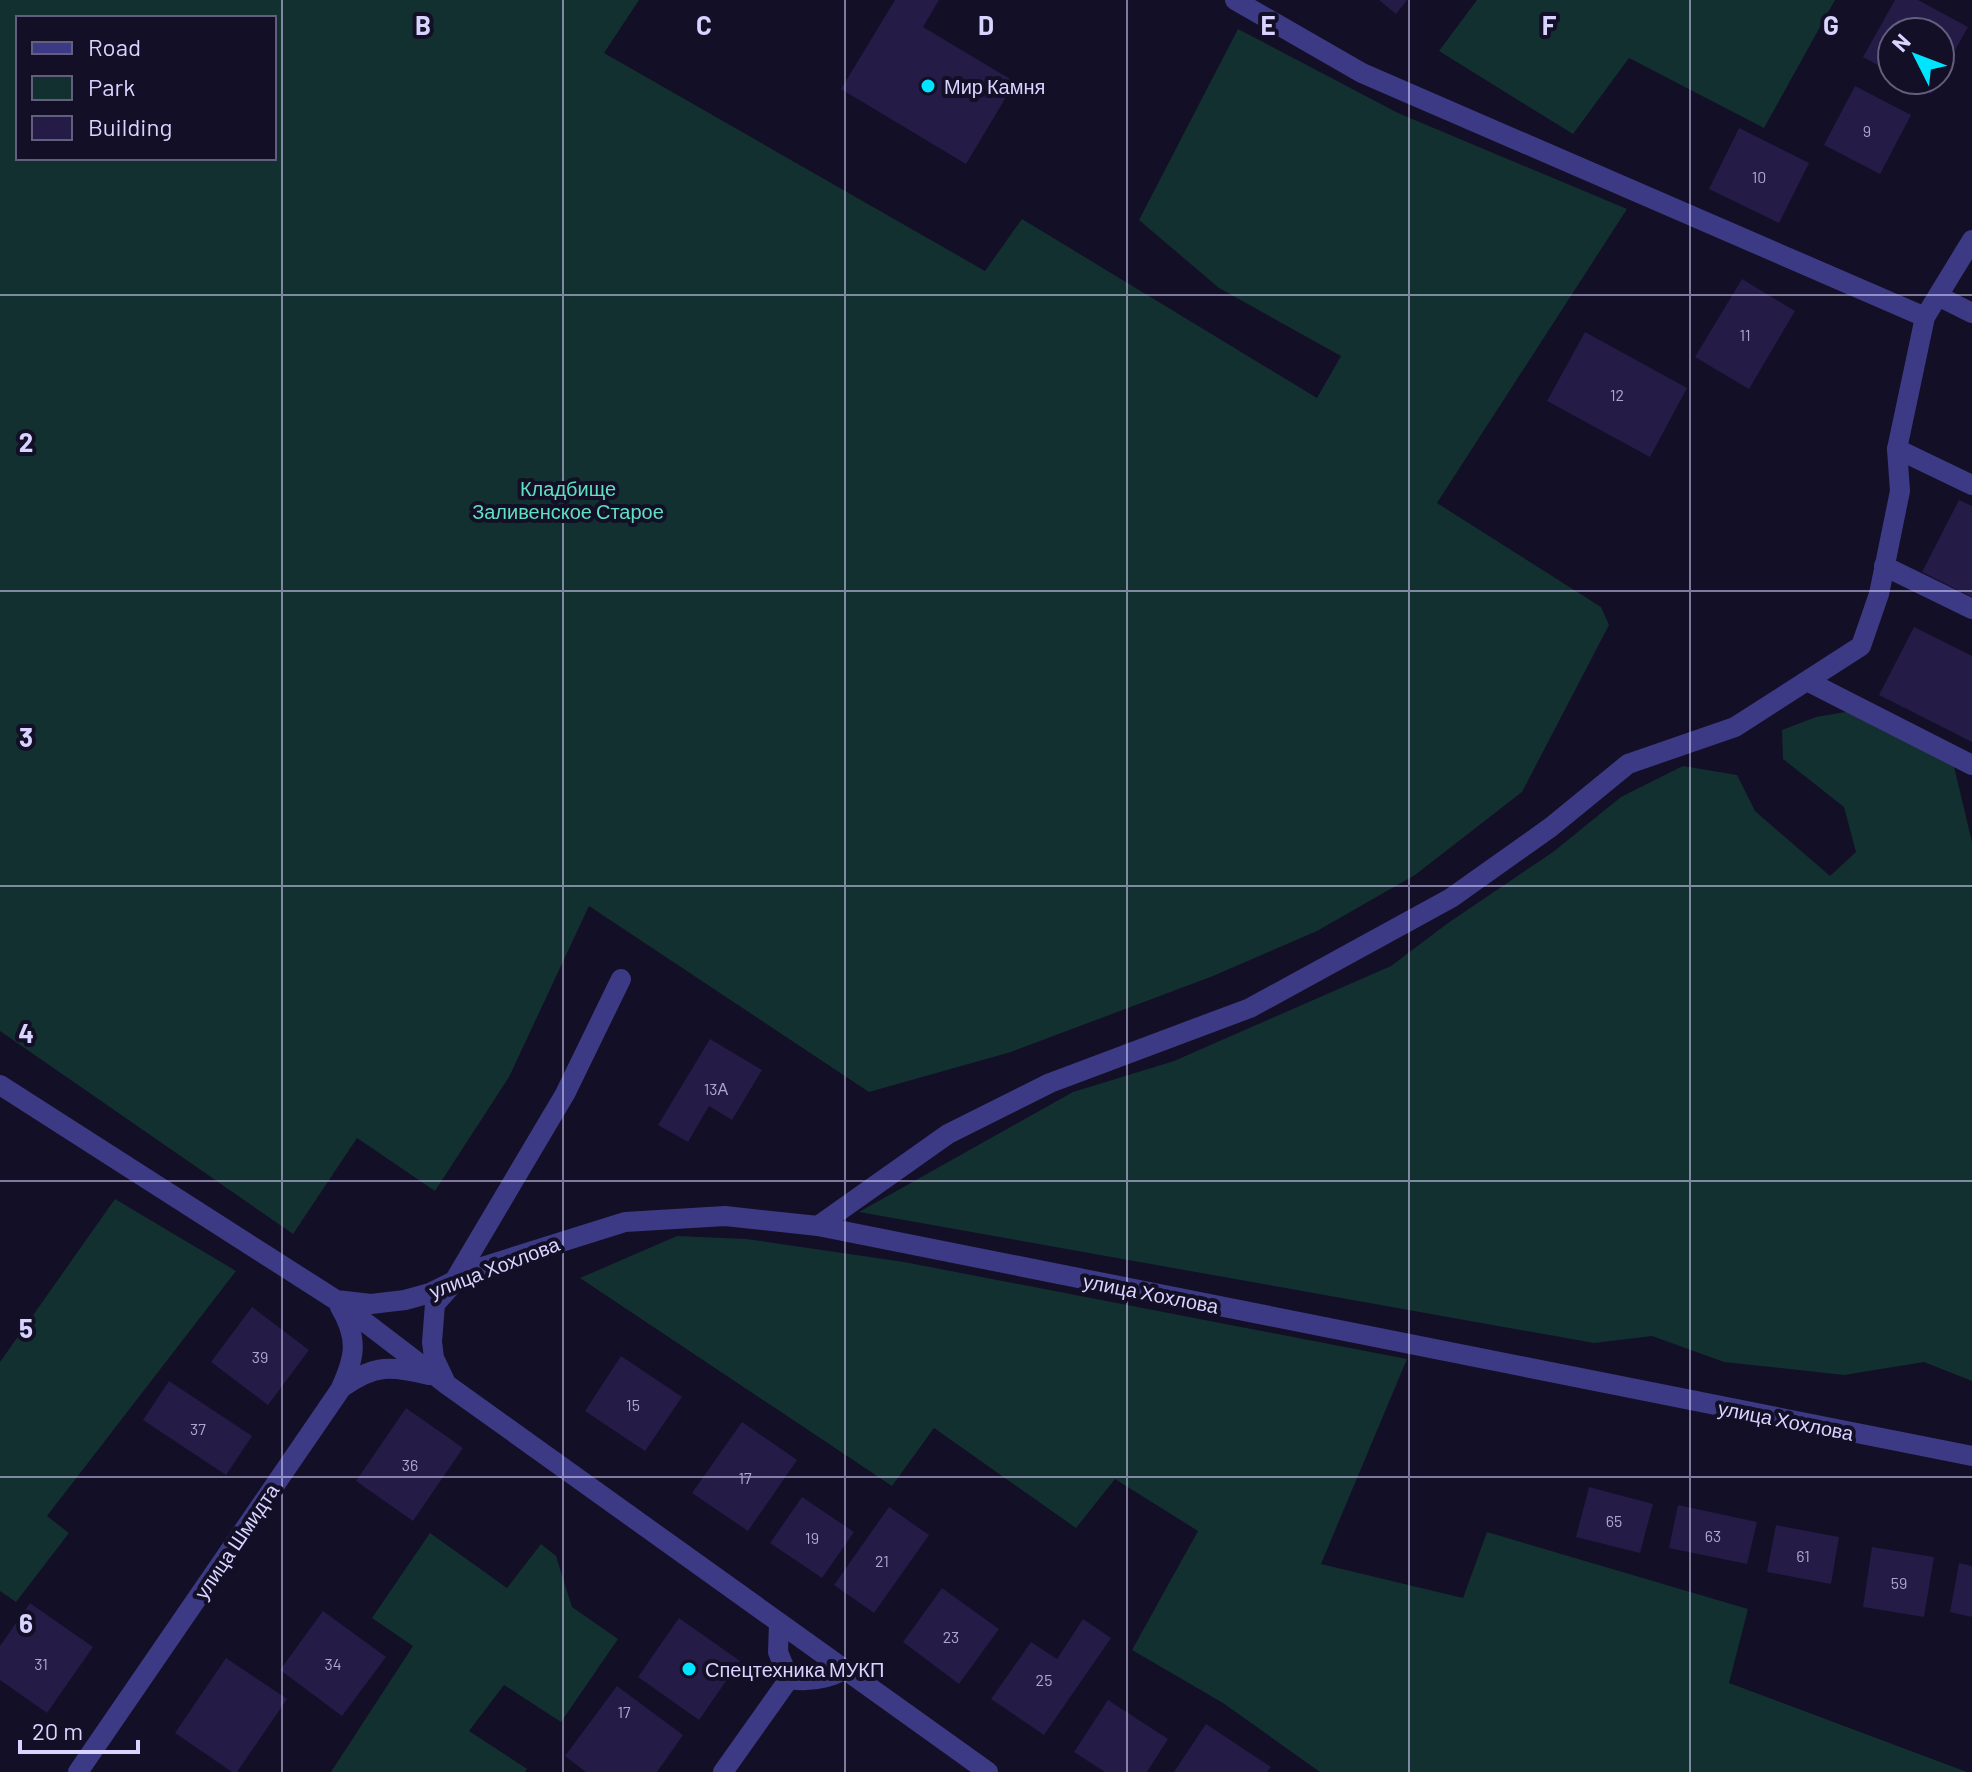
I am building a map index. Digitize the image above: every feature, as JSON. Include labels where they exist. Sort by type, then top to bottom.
[{"type":"street","points":[[1235,0],[1362,73],[1925,317]]},
{"type":"street","points":[[818,1226],[948,1134],[1050,1083],[1250,1008],[1438,906],[1551,827],[1628,764],[1735,727],[1861,646],[1879,594],[1900,491],[1897,449],[1925,317],[1972,240]]},
{"type":"street","points":[[1938,296],[1972,313]]},
{"type":"street","points":[[1897,449],[1972,485]]},
{"type":"street","points":[[1884,566],[1972,609]]},
{"type":"street","points":[[1807,681],[1972,765]]},
{"type":"street","points":[[442,1381],[432,1342],[435,1304],[453,1283],[565,1094],[621,979]]},
{"type":"street","name":"улица Хохлова","points":[[0,1085],[336,1300],[442,1381],[988,1772]]},
{"type":"street","name":"улица Хохлова","points":[[336,1300],[371,1304],[405,1300],[453,1283],[482,1267],[625,1222],[725,1216],[818,1226],[1972,1456]]},
{"type":"street","name":"улица Шмидта","points":[[78,1772],[340,1390],[354,1354],[349,1323],[336,1300]]},
{"type":"street","points":[[340,1390],[363,1372],[381,1369],[397,1369],[442,1381]]},
{"type":"street","points":[[779,1623],[778,1652],[789,1679]]},
{"type":"street","points":[[789,1679],[807,1682],[844,1670]]},
{"type":"street","points":[[723,1772],[789,1679]]},
{"type":"green space","name":"Кладбище Заливенское Старое","points":[[0,0],[639,0],[604,53],[985,271],[1022,219],[1317,398],[1341,356],[1219,288],[1139,220],[1238,29],[1398,113],[1627,209],[1437,503],[1601,607],[1609,625],[1522,792],[1415,875],[1317,931],[1213,976],[1011,1052],[869,1092],[589,906],[509,1077],[435,1191],[357,1138],[293,1234],[0,1031]]},
{"type":"green space","points":[[1477,0],[1835,0],[1764,128],[1629,58],[1573,134],[1439,51]]},
{"type":"green space","points":[[1863,709],[1951,754],[1972,842],[1972,1381],[1924,1362],[1844,1375],[1724,1362],[1652,1336],[1594,1343],[859,1212],[1073,1092],[1174,1061],[1391,966],[1553,852],[1621,797],[1683,766],[1737,775],[1755,811],[1830,876],[1856,852],[1844,807],[1783,759],[1782,730],[1816,717]]},
{"type":"green space","points":[[115,1199],[236,1271],[47,1516],[69,1533],[16,1602],[0,1591],[0,1362]]},
{"type":"green space","points":[[677,1236],[746,1239],[904,1262],[1407,1359],[1321,1564],[1463,1598],[1487,1532],[1748,1609],[1729,1683],[1967,1772],[1320,1772],[1223,1703],[1132,1650],[1198,1531],[1115,1479],[1076,1528],[934,1428],[892,1486],[580,1278]]},
{"type":"green space","points":[[430,1533],[507,1588],[541,1544],[556,1556],[572,1607],[618,1639],[561,1722],[504,1685],[469,1731],[527,1769],[525,1772],[331,1772],[413,1646],[372,1618]]},
{"type":"building","name":"Мир Камня","points":[[895,0],[939,0],[923,27],[1015,82],[966,164],[841,89]]},
{"type":"building","points":[[1379,0],[1407,0],[1396,14]]},
{"type":"building","points":[[1895,0],[1918,0],[1948,16],[1886,16]]},
{"type":"building","points":[[1956,21],[1968,27],[1956,48]]},
{"type":"building","points":[[1876,34],[1876,64],[1863,57]]},
{"type":"building","points":[[1855,86],[1911,115],[1880,174],[1824,145]]},
{"type":"building","points":[[1739,128],[1809,163],[1779,223],[1709,189]]},
{"type":"building","points":[[1742,279],[1795,311],[1749,389],[1695,357]]},
{"type":"building","points":[[1585,332],[1687,388],[1650,457],[1547,401]]},
{"type":"building","points":[[1959,500],[1972,506],[1972,597],[1922,572]]},
{"type":"building","points":[[1914,627],[1972,656],[1972,742],[1879,695]]},
{"type":"building","points":[[710,1039],[762,1070],[732,1120],[709,1106],[688,1142],[658,1125]]},
{"type":"building","points":[[252,1307],[309,1350],[268,1405],[211,1362]]},
{"type":"building","points":[[621,1356],[682,1397],[645,1451],[585,1411]]},
{"type":"building","points":[[169,1381],[252,1436],[226,1475],[143,1420]]},
{"type":"building","points":[[406,1408],[463,1448],[413,1521],[356,1481]]},
{"type":"building","points":[[742,1422],[797,1460],[748,1531],[692,1493]]},
{"type":"building","points":[[1589,1487],[1653,1504],[1640,1553],[1576,1537]]},
{"type":"building","points":[[802,1497],[854,1532],[822,1578],[770,1543]]},
{"type":"building","points":[[1678,1505],[1757,1522],[1747,1564],[1669,1548]]},
{"type":"building","points":[[889,1507],[929,1535],[874,1613],[834,1585]]},
{"type":"building","points":[[1776,1525],[1839,1537],[1831,1584],[1767,1572]]},
{"type":"building","points":[[1872,1547],[1934,1557],[1924,1617],[1863,1607]]},
{"type":"building","points":[[1959,1563],[1972,1566],[1972,1617],[1950,1612]]},
{"type":"building","points":[[942,1588],[999,1629],[959,1684],[903,1642]]},
{"type":"building","points":[[30,1603],[93,1647],[47,1713],[0,1680],[0,1646]]},
{"type":"building","points":[[323,1611],[386,1657],[342,1716],[280,1670]]},
{"type":"building","name":"Спецтехника МУКП","points":[[679,1618],[740,1661],[699,1720],[638,1677]]},
{"type":"building","points":[[1083,1619],[1111,1638],[1044,1735],[991,1699],[1031,1642],[1057,1659]]},
{"type":"building","points":[[226,1658],[287,1699],[237,1772],[232,1772],[175,1733]]},
{"type":"building","points":[[617,1686],[683,1735],[657,1772],[586,1772],[565,1756]]},
{"type":"building","points":[[1108,1700],[1168,1739],[1147,1772],[1105,1772],[1074,1752]]},
{"type":"building","points":[[1206,1724],[1271,1767],[1267,1772],[1174,1772]]},
{"type":"place","name":"Мир Камня","points":[[928,86]]},
{"type":"place","name":"Спецтехника МУКП","points":[[689,1669]]}]
